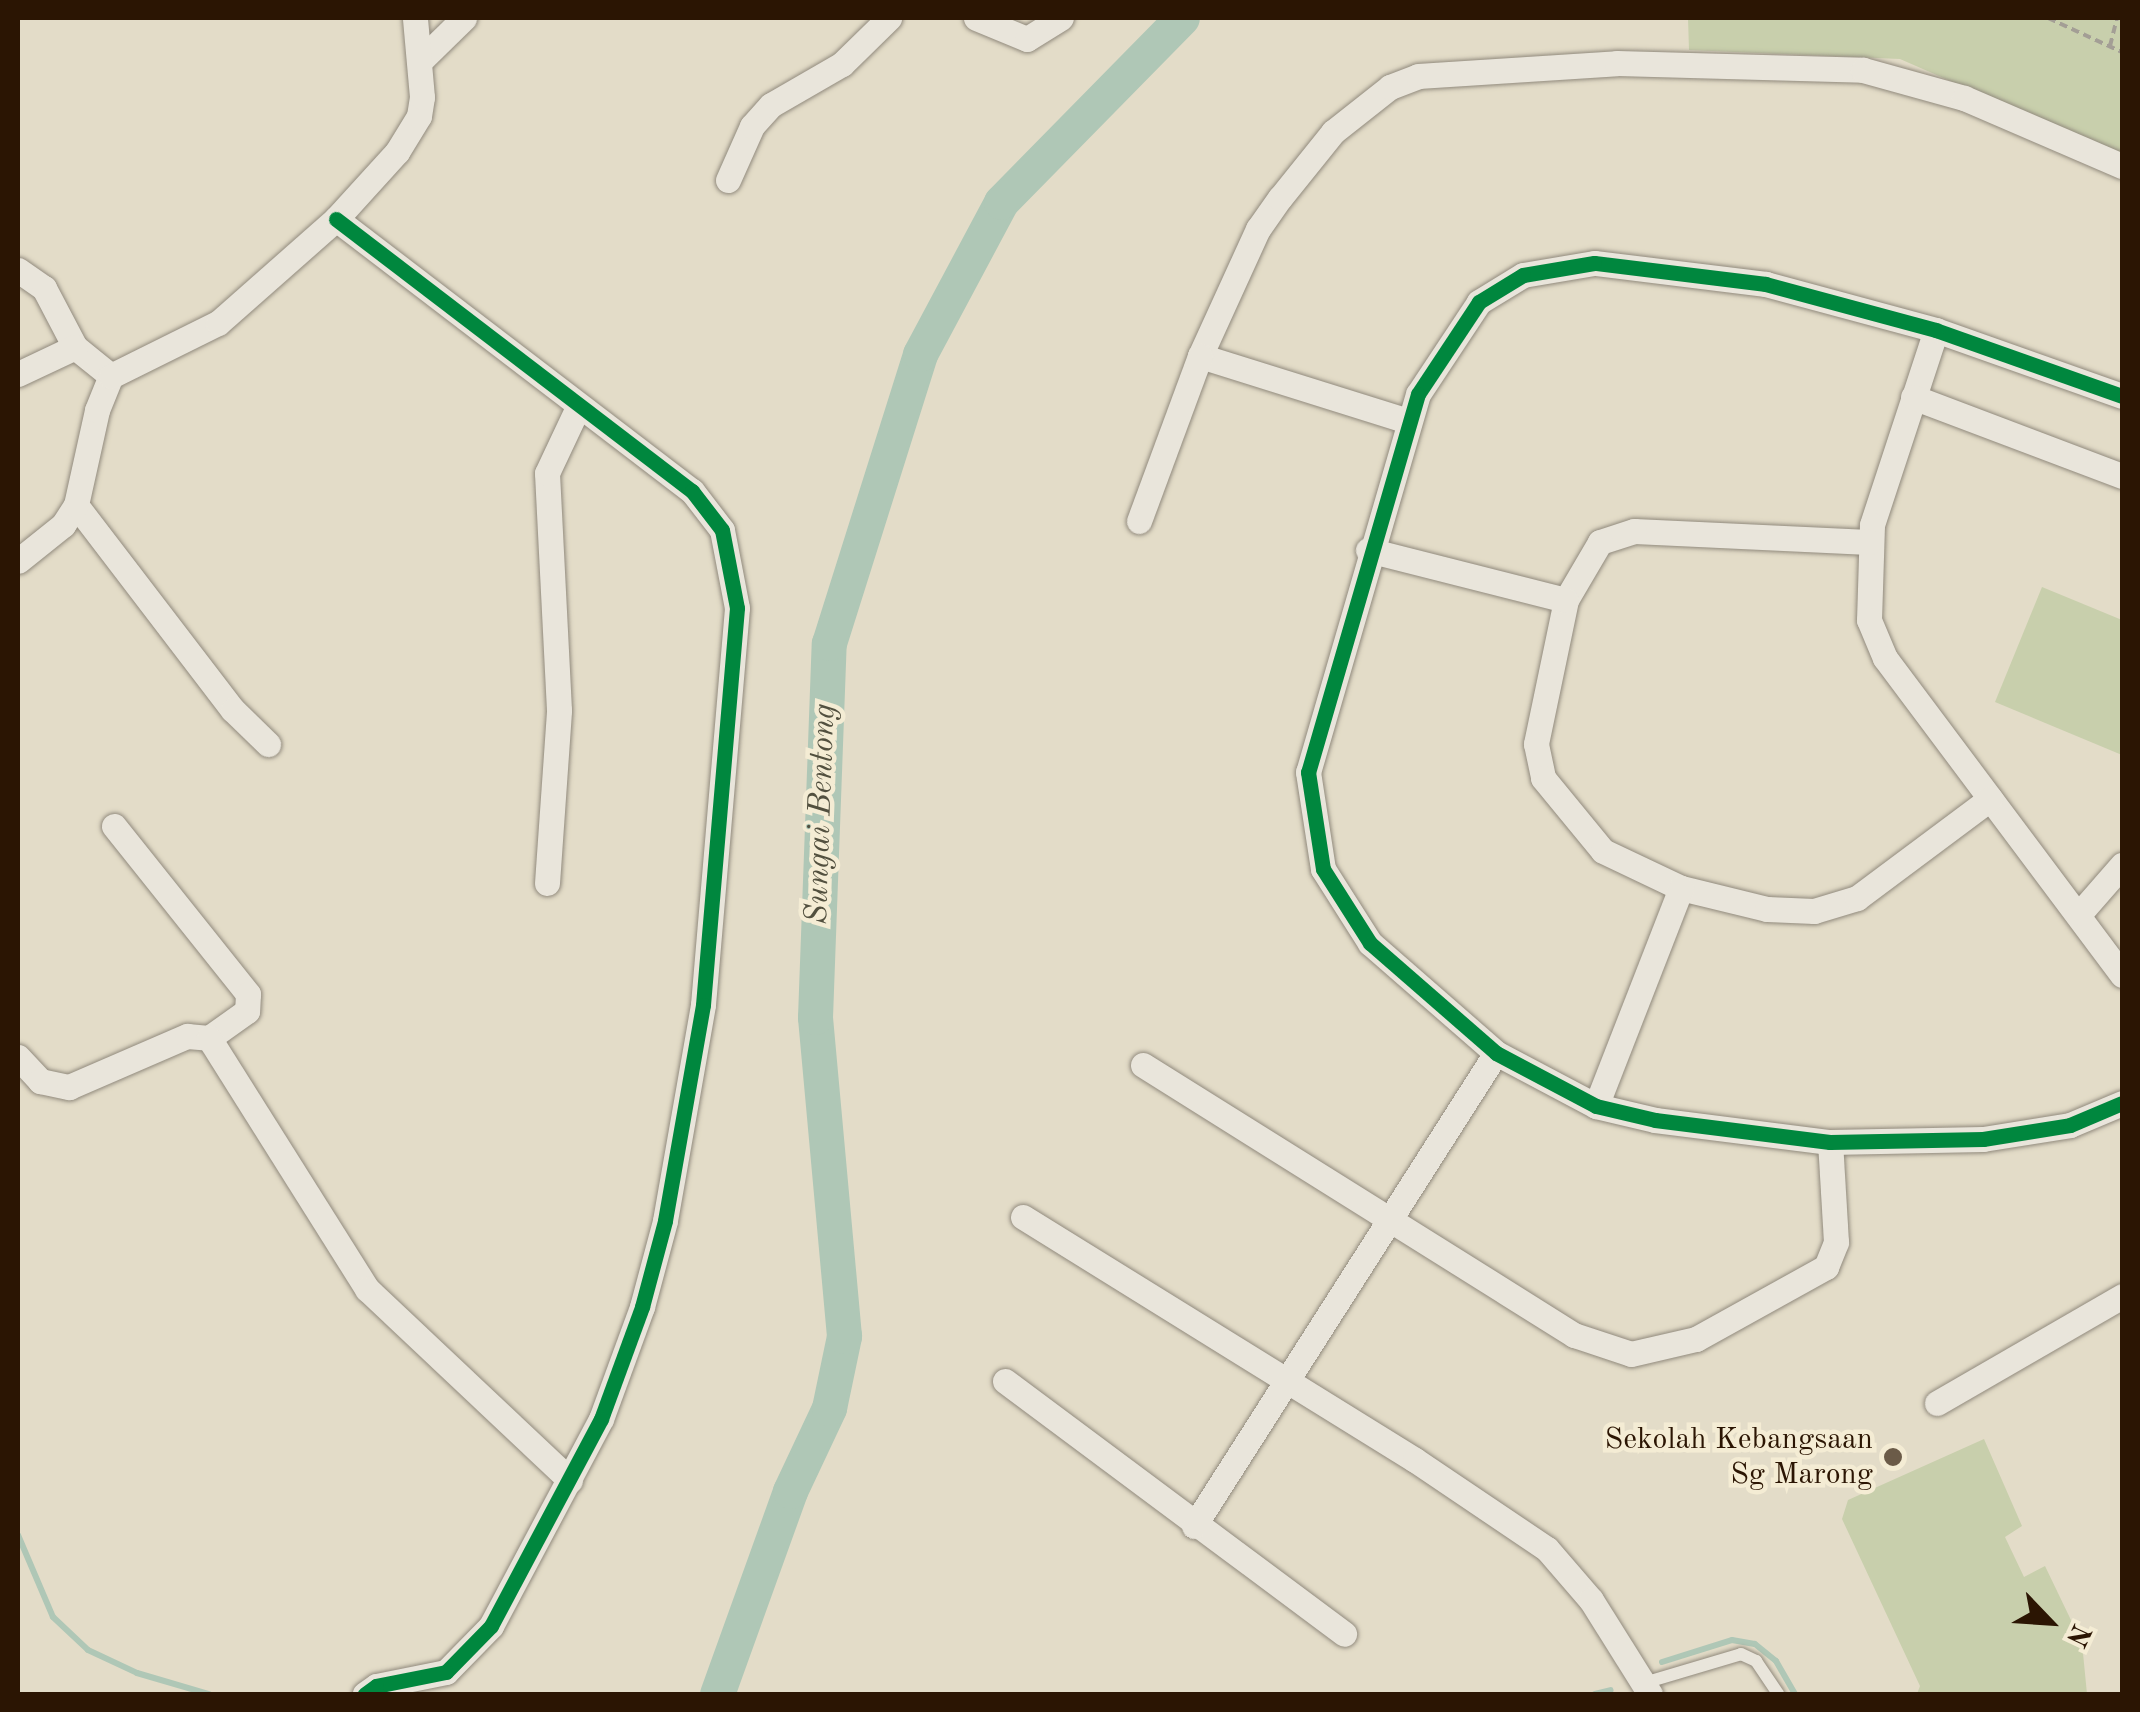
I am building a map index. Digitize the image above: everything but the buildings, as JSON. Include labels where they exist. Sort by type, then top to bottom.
[{"type":"street","points":[[18,562],[51,537],[76,505],[97,410],[111,376],[202,335],[336,219],[397,152],[419,116],[422,59],[415,18]]},
{"type":"street","points":[[422,59],[464,18]]},
{"type":"street","points":[[728,180],[752,126],[772,106],[842,64],[889,18]]},
{"type":"street","points":[[976,18],[1027,39],[1061,18]]},
{"type":"street","points":[[1139,521],[1200,356],[1258,229],[1333,132],[1390,87],[1431,74],[1617,63],[1863,70],[1964,98],[2122,166]]},
{"type":"street","points":[[336,219],[713,512],[736,573],[737,608],[703,1004],[664,1220],[601,1419],[491,1626],[469,1652],[446,1672],[376,1686],[365,1694]]},
{"type":"street","points":[[2122,396],[1936,330],[1701,272],[1556,266],[1522,274],[1478,302],[1430,371],[1408,421],[1311,749],[1312,814],[1323,869],[1396,973],[1496,1053],[1596,1106],[1655,1120],[1830,1142],[1983,1139],[2070,1124],[2122,1103]]},
{"type":"street","points":[[18,270],[44,288],[75,347],[111,376]]},
{"type":"street","points":[[1936,330],[1869,542],[1868,606],[1877,646],[2080,913],[2122,976]]},
{"type":"street","points":[[18,374],[75,347]]},
{"type":"street","points":[[1200,356],[1408,421]]},
{"type":"street","points":[[1912,397],[2122,476]]},
{"type":"street","points":[[547,883],[559,710],[547,473],[578,408]]},
{"type":"street","points":[[76,505],[233,710],[268,744]]},
{"type":"street","points":[[1869,542],[1617,534],[1588,555],[1566,600],[1536,744],[1543,778],[1603,851],[1681,888],[1767,909],[1837,906],[1857,898],[1990,799]]},
{"type":"street","points":[[1368,550],[1566,600]]},
{"type":"street","points":[[18,1058],[40,1080],[68,1088],[187,1036],[209,1038],[247,1010],[248,994],[114,826]]},
{"type":"street","points":[[2080,913],[2122,865]]},
{"type":"street","points":[[1596,1106],[1681,888]]},
{"type":"street","points":[[209,1038],[366,1289],[570,1480]]},
{"type":"street","points":[[1194,1526],[1496,1053]]},
{"type":"street","points":[[1144,1065],[1387,1221],[1591,1344],[1655,1352],[1725,1326],[1826,1267],[1836,1242],[1830,1142]]},
{"type":"street","points":[[1022,1217],[1286,1380],[1547,1550],[1591,1600],[1647,1689]]},
{"type":"street","points":[[1937,1403],[2122,1296]]},
{"type":"street","points":[[1005,1382],[1344,1634]]},
{"type":"lane","points":[[1647,1689],[1741,1654],[1756,1661],[1778,1694]]},
{"type":"path","points":[[2048,18],[2122,52]]},
{"type":"path","points":[[2110,46],[2118,18]]},
{"type":"green space","points":[[1688,18],[2122,18],[2122,156],[1900,59],[1689,50]]},
{"type":"green space","points":[[2042,587],[2122,620],[2122,755],[1995,702]]},
{"type":"green space","points":[[1984,1439],[2022,1526],[2005,1537],[2024,1577],[2045,1566],[2082,1643],[2087,1694],[1917,1694],[1920,1686],[1842,1519],[1848,1500]]},
{"type":"waterway","name":"Sungai Bentong","points":[[717,1694],[790,1491],[829,1408],[844,1336],[815,1017],[829,643],[920,354],[1001,202],[1182,18]]},
{"type":"waterway","points":[[18,1535],[53,1617],[88,1650],[137,1673],[209,1694]]},
{"type":"waterway","points":[[1662,1662],[1732,1640],[1755,1644],[1776,1661],[1795,1694]]},
{"type":"waterway","points":[[1595,1694],[1611,1690]]},
{"type":"cycle path","points":[[336,219],[692,491],[722,530],[737,608],[703,1005],[665,1221],[642,1307],[601,1419],[491,1626],[446,1672],[376,1686],[365,1694]]},
{"type":"cycle path","points":[[2122,396],[1936,330],[1766,284],[1594,263],[1523,275],[1479,302],[1418,394],[1308,772],[1323,869],[1370,943],[1496,1053],[1596,1106],[1655,1120],[1830,1142],[1983,1139],[2070,1125],[2122,1103]]},
{"type":"place","name":"Sekolah Kebangsaan Sg Marong","points":[[1893,1457]]}]
